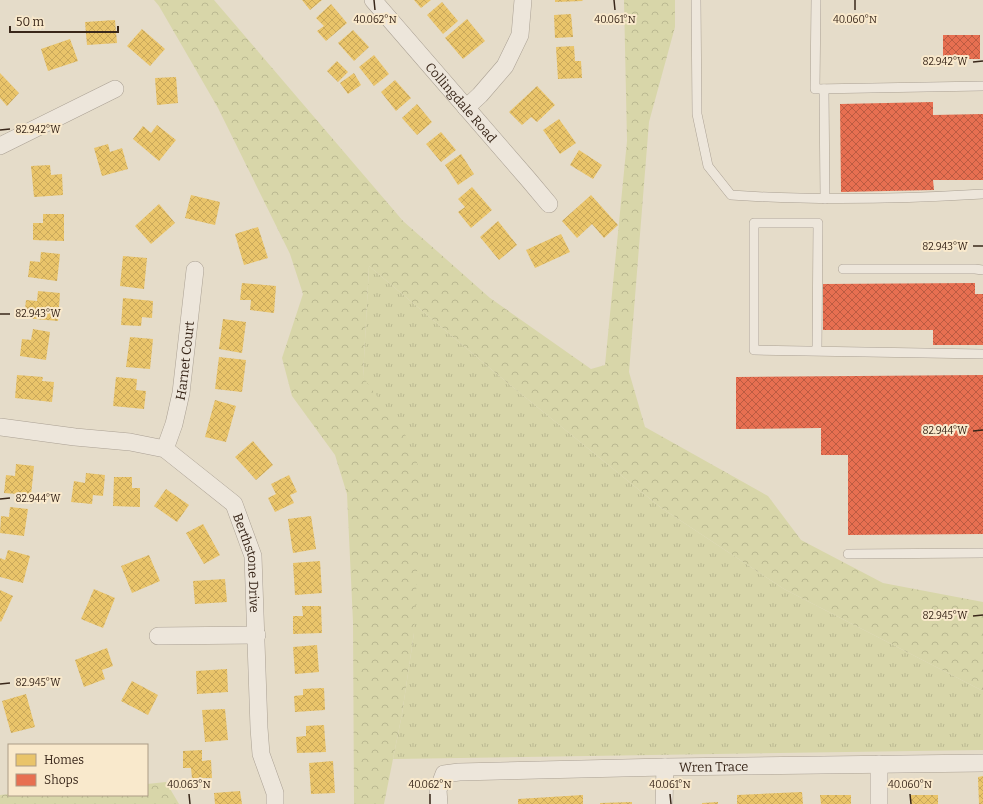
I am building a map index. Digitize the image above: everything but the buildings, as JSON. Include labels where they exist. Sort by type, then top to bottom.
[{"type":"street","name":"Collingdale Road","points":[[373,0],[549,204]]},
{"type":"street","points":[[466,108],[505,66],[520,35],[523,0]]},
{"type":"street","points":[[0,146],[115,89]]},
{"type":"street","name":"Harnet Court","points":[[165,449],[174,424],[181,393],[195,270]]},
{"type":"street","name":"Berthstone Drive","points":[[0,427],[75,437],[130,442],[165,449],[234,504],[253,556],[261,754],[275,794],[275,804]]},
{"type":"street","points":[[158,636],[256,635]]},
{"type":"street","name":"Wren Trace","points":[[439,804],[438,790],[444,774],[459,772],[665,767],[983,763]]},
{"type":"street","points":[[879,764],[879,804]]},
{"type":"street","points":[[664,804],[665,767]]},
{"type":"lane","points":[[696,0],[697,114],[708,166],[731,195],[773,198],[825,199],[920,198],[983,194]]},
{"type":"lane","points":[[816,0],[815,89],[983,86]]},
{"type":"lane","points":[[824,89],[825,199]]},
{"type":"lane","points":[[817,351],[818,223],[754,223],[754,350],[983,354]]},
{"type":"lane","points":[[843,269],[983,270]]},
{"type":"lane","points":[[848,554],[983,554]]},
{"type":"green space","points":[[154,0],[214,0],[403,221],[490,298],[591,369],[605,365],[627,141],[624,0],[675,0],[675,27],[649,122],[629,372],[645,427],[768,496],[801,540],[883,583],[983,602],[983,691],[784,589],[660,507],[498,375],[369,266],[363,377],[406,436],[422,475],[414,633],[402,714],[384,804],[354,804],[353,622],[347,494],[335,455],[292,396],[282,358],[303,294],[290,254],[218,108],[159,6]]},
{"type":"green space","points":[[369,266],[498,375],[660,507],[784,589],[983,691],[983,750],[393,759],[402,714],[414,633],[363,377]]},
{"type":"green space","points":[[166,782],[179,804],[0,804],[0,795],[8,794],[8,796],[148,796],[148,784]]}]
